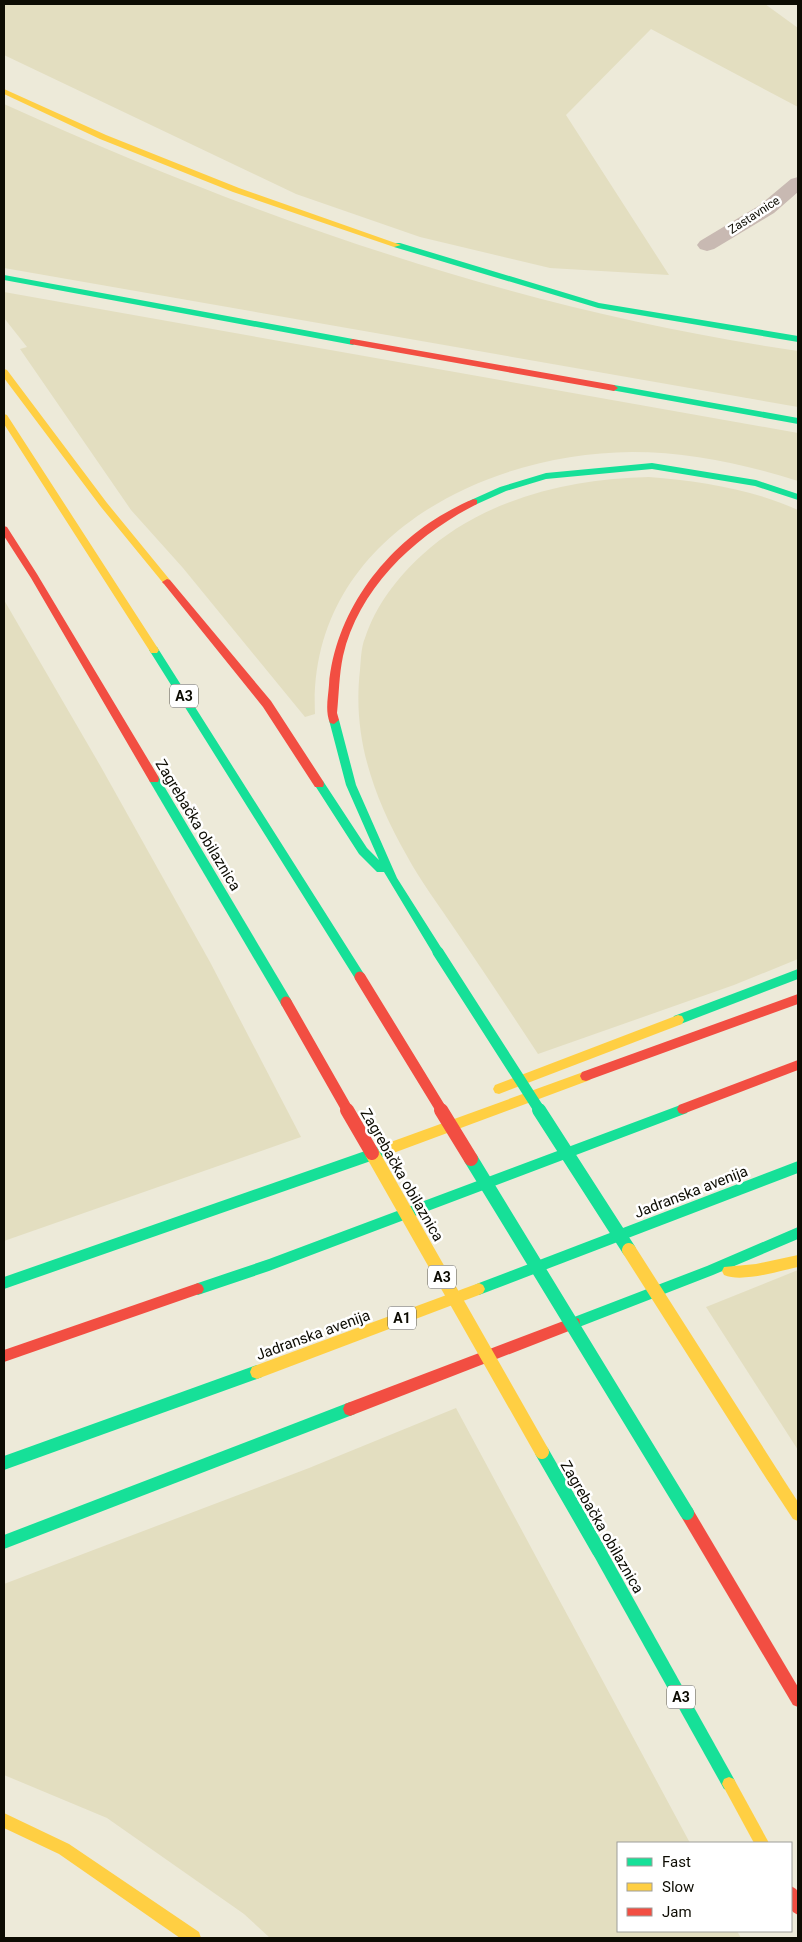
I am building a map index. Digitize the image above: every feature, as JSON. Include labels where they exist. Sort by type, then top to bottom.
[{"type":"highway","points":[[4,91],[103,136],[236,190],[430,256],[598,305],[798,340]]},
{"type":"highway","points":[[4,277],[212,318],[798,421]]},
{"type":"highway","points":[[4,372],[104,505],[267,704],[363,851],[392,880]]},
{"type":"highway","name":"A3","points":[[4,417],[219,750],[360,977],[687,1513],[798,1700]]},
{"type":"highway","points":[[798,497],[756,483],[652,466],[546,476],[503,489],[462,508],[430,528],[401,551],[372,587],[351,621],[338,655],[332,713],[351,785],[375,836],[392,880],[798,1514]]},
{"type":"highway","name":"Zagrebačka obilaznica","points":[[4,528],[286,1002],[599,1551],[761,1842]]},
{"type":"highway","points":[[488,1094],[798,974]]},
{"type":"highway","points":[[4,1284],[422,1137],[798,999]]},
{"type":"highway","points":[[4,1356],[269,1265],[798,1065]]},
{"type":"highway","points":[[422,1137],[457,1109]]},
{"type":"highway","name":"Jadranska avenija","points":[[4,1463],[342,1341],[798,1167]]},
{"type":"highway","points":[[4,1542],[709,1271],[798,1233]]},
{"type":"highway","points":[[709,1271],[756,1270],[798,1262]]},
{"type":"highway","points":[[4,1820],[64,1849],[193,1938]]},
{"type":"highway","points":[[792,1896],[798,1907]]},
{"type":"street","name":"Zastavnice","points":[[707,245],[767,209],[798,183]]},
{"type":"shaded area","points":[[4,4],[765,4],[798,28],[798,107],[651,29],[566,115],[669,275],[550,268],[420,237],[296,194],[4,55]]},
{"type":"shaded area","points":[[4,104],[197,186],[392,256],[592,311],[694,333],[798,351],[798,407],[4,268]]},
{"type":"shaded area","points":[[4,292],[798,433],[798,481],[716,460],[674,454],[632,452],[574,456],[517,469],[463,490],[413,519],[372,556],[340,601],[320,653],[315,714],[305,717],[183,568],[131,510],[20,349],[27,347],[4,318]]},
{"type":"shaded area","points":[[649,477],[687,481],[744,491],[798,510],[798,959],[734,985],[538,1054],[418,875],[385,812],[368,767],[359,720],[358,695],[363,645],[381,603],[404,573],[422,555],[472,519],[499,506],[558,488],[588,482]]},
{"type":"shaded area","points":[[4,600],[101,767],[210,962],[301,1137],[4,1241]]},
{"type":"shaded area","points":[[798,1270],[798,1450],[706,1307]]},
{"type":"shaded area","points":[[456,1408],[689,1842],[617,1842],[617,1932],[738,1932],[741,1938],[270,1938],[244,1914],[107,1818],[4,1775],[4,1584],[309,1468]]},
{"type":"traffic: fast","points":[[397,245],[598,305],[798,339]]},
{"type":"traffic: fast","points":[[4,277],[353,342]]},
{"type":"traffic: fast","points":[[614,388],[798,421]]},
{"type":"traffic: fast","points":[[474,502],[503,489],[546,476],[652,466],[756,483],[798,497]]},
{"type":"traffic: fast","points":[[154,650],[360,977]]},
{"type":"traffic: fast","points":[[334,720],[351,785],[393,880],[438,952]]},
{"type":"traffic: fast","points":[[154,779],[286,1002]]},
{"type":"traffic: fast","points":[[319,784],[363,851],[381,869]]},
{"type":"traffic: fast","points":[[438,952],[629,1250]]},
{"type":"traffic: fast","points":[[678,1020],[798,974]]},
{"type":"traffic: fast","points":[[198,1289],[269,1265],[683,1109]]},
{"type":"traffic: fast","points":[[4,1283],[388,1149]]},
{"type":"traffic: fast","points":[[471,1159],[687,1513]]},
{"type":"traffic: fast","points":[[479,1289],[798,1167]]},
{"type":"traffic: fast","points":[[574,1323],[709,1271],[798,1233]]},
{"type":"traffic: fast","points":[[4,1463],[257,1372]]},
{"type":"traffic: fast","points":[[4,1542],[350,1409]]},
{"type":"traffic: fast","points":[[542,1452],[599,1551]]},
{"type":"traffic: fast","points":[[599,1551],[729,1784]]},
{"type":"traffic: slow","points":[[4,91],[103,137],[236,190],[397,245]]},
{"type":"traffic: slow","points":[[4,372],[104,505],[167,582]]},
{"type":"traffic: slow","points":[[4,417],[154,650]]},
{"type":"traffic: slow","points":[[499,1089],[678,1020]]},
{"type":"traffic: slow","points":[[388,1149],[586,1076]]},
{"type":"traffic: slow","points":[[372,1153],[542,1452]]},
{"type":"traffic: slow","points":[[629,1250],[773,1476]]},
{"type":"traffic: slow","points":[[728,1271],[756,1270],[798,1261]]},
{"type":"traffic: slow","points":[[257,1372],[479,1289]]},
{"type":"traffic: slow","points":[[773,1476],[798,1514]]},
{"type":"traffic: slow","points":[[729,1784],[761,1842]]},
{"type":"traffic: slow","points":[[4,1820],[64,1849],[193,1938]]},
{"type":"traffic: jam","points":[[353,342],[614,388]]},
{"type":"traffic: jam","points":[[334,720],[332,713],[338,656],[347,628],[354,614],[372,586],[401,551],[436,524],[474,502]]},
{"type":"traffic: jam","points":[[4,529],[34,576],[154,779]]},
{"type":"traffic: jam","points":[[167,582],[267,704],[319,784]]},
{"type":"traffic: jam","points":[[360,977],[471,1159]]},
{"type":"traffic: jam","points":[[586,1076],[798,999]]},
{"type":"traffic: jam","points":[[286,1002],[372,1153]]},
{"type":"traffic: jam","points":[[683,1109],[798,1065]]},
{"type":"traffic: jam","points":[[4,1356],[198,1289]]},
{"type":"traffic: jam","points":[[350,1409],[574,1323]]},
{"type":"traffic: jam","points":[[687,1513],[798,1700]]},
{"type":"traffic: jam","points":[[792,1896],[798,1907]]}]
